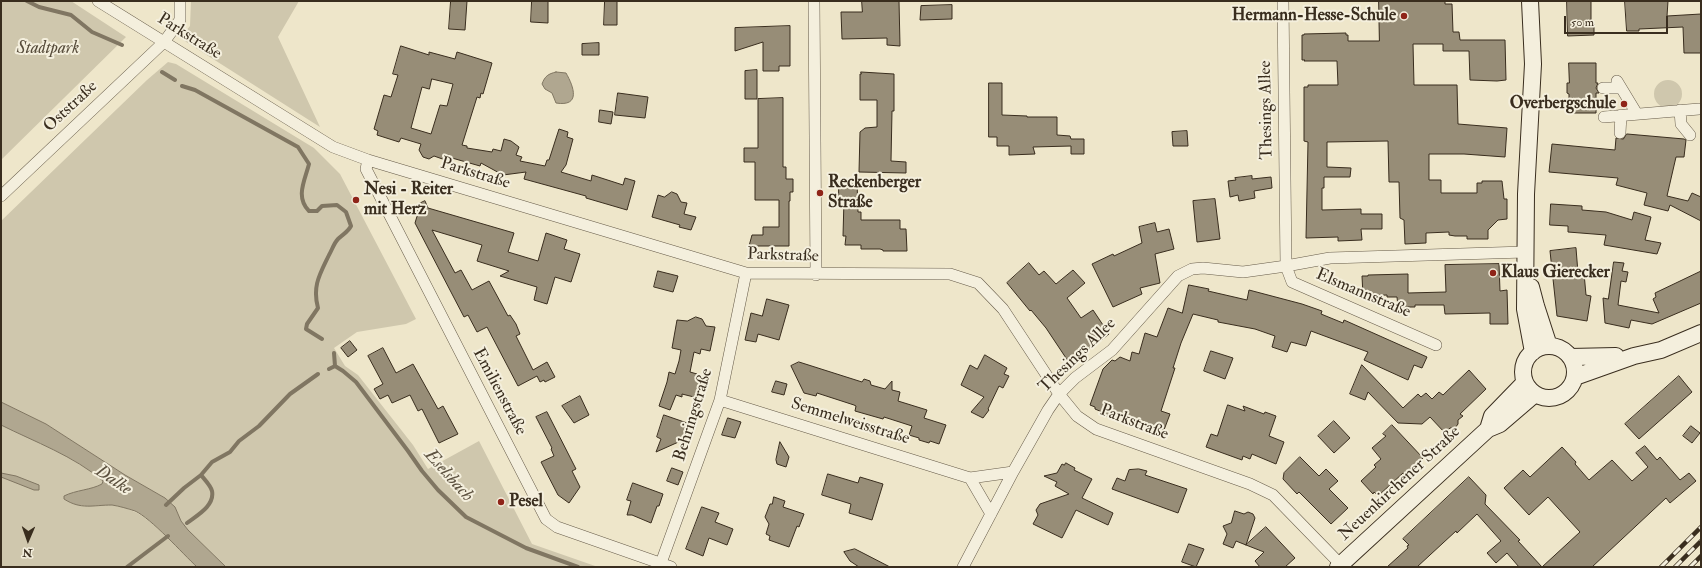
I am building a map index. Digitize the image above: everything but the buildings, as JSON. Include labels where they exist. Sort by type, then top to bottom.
[{"type":"main road","points":[[1530,1],[1534,64],[1526,194],[1525,309],[1533,352]]},
{"type":"main road","points":[[1525,256],[1536,306],[1549,346]]},
{"type":"main road","points":[[1575,377],[1634,356],[1661,350],[1701,333]]},
{"type":"main road","points":[[1549,346],[1564,351],[1570,357],[1574,363],[1575,377],[1572,385],[1566,391],[1559,396],[1551,398],[1543,397],[1530,388],[1524,374],[1524,366],[1533,352],[1549,346]]},
{"type":"main road","points":[[1570,357],[1634,356]]},
{"type":"main road","name":"Neuenkirchener Straße","points":[[1341,566],[1488,429],[1500,424],[1530,388]]},
{"type":"street","name":"Parkstraße","points":[[98,1],[333,147],[368,160],[746,273],[816,275],[950,274],[978,283],[1003,309],[1059,394],[1077,416],[1096,429],[1250,484],[1273,495],[1341,566]]},
{"type":"street","name":"Oststraße","points":[[1,196],[164,42],[180,20],[180,1]]},
{"type":"street","points":[[814,1],[816,275]]},
{"type":"street","name":"Thesings Allee","points":[[1283,1],[1286,266]]},
{"type":"street","points":[[1603,88],[1619,85],[1637,114]]},
{"type":"street","points":[[1604,117],[1699,109]]},
{"type":"street","points":[[1680,110],[1681,124],[1690,135]]},
{"type":"street","points":[[1620,133],[1622,115]]},
{"type":"street","name":"Emilienstraße","points":[[368,160],[366,169],[546,519],[557,527],[666,565]]},
{"type":"street","name":"Thesings Allee","points":[[963,567],[1013,472],[1048,410],[1059,394],[1075,378],[1112,350],[1178,276],[1192,269],[1203,268],[1243,272],[1330,258],[1525,256]]},
{"type":"street","name":"Elsmannstraße","points":[[1286,266],[1292,282],[1436,345]]},
{"type":"street","name":"Behringstraße","points":[[666,565],[720,400],[746,273]]},
{"type":"street","name":"Semmelweisstraße","points":[[720,400],[970,478],[1013,472]]},
{"type":"street","points":[[970,478],[991,514]]},
{"type":"green space","name":"Stadtpark","points":[[1,1],[71,1],[126,37],[1,160]]},
{"type":"green space","points":[[191,1],[299,1],[278,37],[320,127],[180,38],[190,26]]},
{"type":"green space","points":[[168,62],[176,64],[314,148],[340,174],[416,319],[406,324],[357,332],[334,348],[345,366],[358,375],[413,445],[428,469],[479,441],[532,544],[598,567],[226,567],[188,530],[181,521],[175,507],[165,498],[125,475],[46,424],[1,402],[1,221],[147,80]]},
{"type":"green space","points":[[1668,80],[1678,84],[1682,94],[1678,104],[1668,108],[1658,104],[1654,94],[1658,84]]},
{"type":"green space","points":[[1,425],[41,443],[80,464],[103,481],[102,484],[98,486],[64,496],[64,499],[76,504],[87,506],[112,505],[135,512],[149,521],[197,567],[1,567]]},
{"type":"water","points":[[556,72],[566,73],[569,78],[573,95],[569,102],[556,103],[552,93],[545,89],[542,84],[547,76]]},
{"type":"water","name":"Dalke","points":[[1,402],[46,424],[125,475],[165,498],[175,507],[181,521],[188,530],[226,567],[197,567],[158,528],[135,511],[112,505],[76,505],[64,499],[64,496],[73,492],[98,486],[102,484],[103,481],[80,464],[1,425]]},
{"type":"water","points":[[1,473],[16,476],[39,485],[39,490],[34,490],[1,477]]},
{"type":"waterway","points":[[27,1],[39,7],[71,15],[92,32],[122,45]]},
{"type":"waterway","points":[[162,72],[175,80]]},
{"type":"waterway","points":[[182,86],[195,90],[298,147],[309,164],[302,188],[305,206],[309,211],[317,211],[322,206],[337,205],[346,212],[351,226],[335,242],[323,268],[316,287],[316,300],[318,308],[307,324],[306,329],[322,339]]},
{"type":"waterway","points":[[334,353],[335,366]]},
{"type":"waterway","name":"Eselsbach","points":[[329,369],[335,366],[356,382],[422,471],[438,490],[466,517],[526,548],[578,567]]},
{"type":"waterway","name":"Eselsbach","points":[[166,505],[201,475],[212,462],[230,452],[239,441],[259,426],[290,394],[318,374]]},
{"type":"waterway","points":[[187,523],[200,514],[211,501],[212,491],[208,483],[201,475]]},
{"type":"waterway","points":[[127,567],[168,536]]},
{"type":"railway","points":[[1661,567],[1701,527]]},
{"type":"railway","points":[[1675,567],[1701,541]]},
{"type":"railway","points":[[1690,567],[1701,556]]},
{"type":"place","name":"Hermann-Hesse-Schule","points":[[1404,16]]},
{"type":"place","name":"Overbergschule","points":[[1624,104]]},
{"type":"place","name":"Reckenberger Straße","points":[[820,193]]},
{"type":"place","name":"Nesi - Reiter mit Herz","points":[[356,200]]},
{"type":"place","name":"Klaus Gierecker","points":[[1493,273]]},
{"type":"place","name":"Pesel","points":[[501,502]]}]
